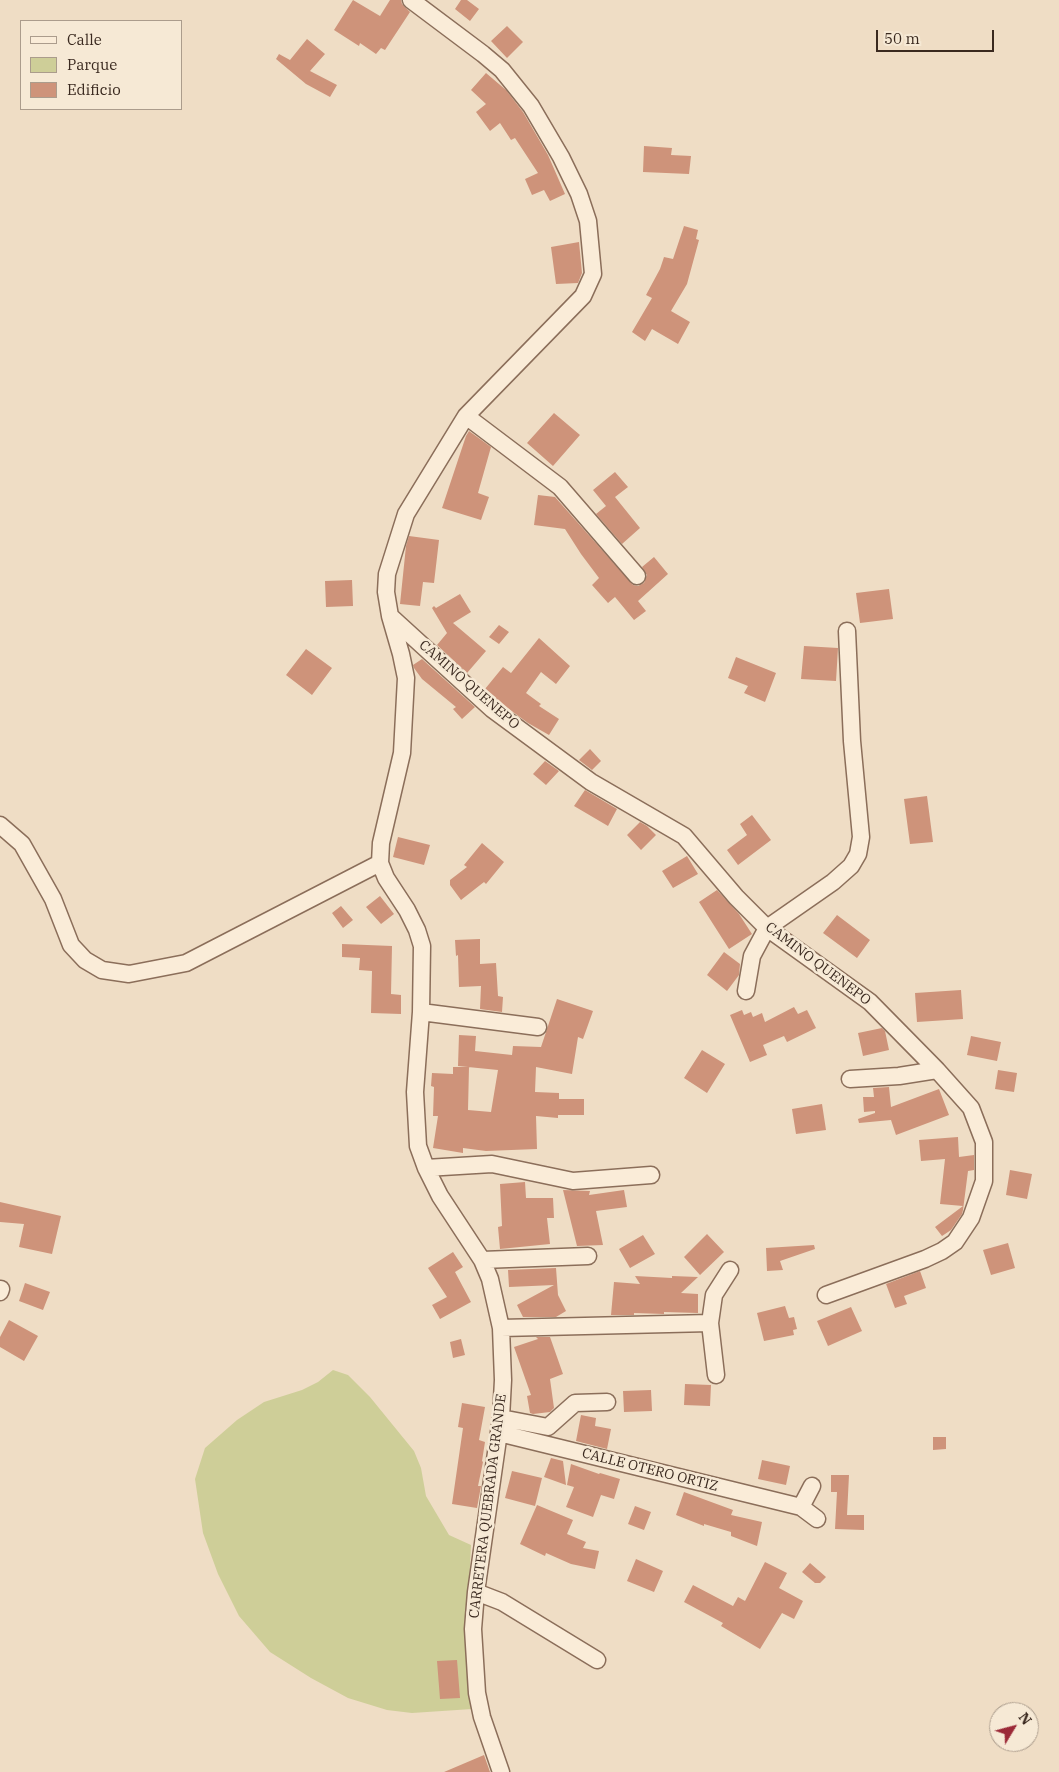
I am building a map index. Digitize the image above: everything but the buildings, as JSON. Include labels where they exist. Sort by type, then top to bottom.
[{"type":"street","name":"CARRETERA QUEBRADA GRANDE","points":[[410,0],[483,54],[502,70],[519,89],[545,128],[575,187],[588,221],[593,274],[583,296],[466,416],[406,514],[387,574],[386,592],[390,616],[406,678],[402,753],[381,843],[380,862],[386,878],[410,917],[422,946],[421,1012],[415,1092],[418,1146],[426,1168],[440,1196],[482,1260],[490,1279],[502,1328],[503,1380],[500,1426],[476,1592],[473,1629],[477,1693],[482,1717],[502,1772]]},
{"type":"street","points":[[466,416],[560,487],[636,576]]},
{"type":"street","name":"CAMINO QUENEPO","points":[[390,616],[492,709],[591,782],[684,836],[736,897],[767,928],[870,1002],[937,1070],[971,1108],[984,1142],[984,1181],[971,1218],[955,1242],[942,1251],[826,1295]]},
{"type":"street","points":[[746,991],[752,956],[767,928],[834,882],[851,866],[858,854],[861,837],[852,741],[846,631]]},
{"type":"street","points":[[0,825],[22,844],[52,899],[71,945],[85,960],[102,970],[129,974],[186,963],[380,862]]},
{"type":"street","points":[[421,1012],[538,1028]]},
{"type":"street","points":[[850,1079],[899,1076],[937,1070]]},
{"type":"street","points":[[426,1168],[492,1164],[573,1182],[651,1176]]},
{"type":"street","points":[[482,1260],[588,1256]]},
{"type":"street","points":[[716,1376],[710,1323],[714,1295],[730,1270]]},
{"type":"street","points":[[502,1328],[710,1323]]},
{"type":"street","points":[[500,1426],[548,1427],[575,1403],[607,1402]]},
{"type":"street","name":"CALLE OTERO ORTIZ","points":[[500,1426],[801,1507]]},
{"type":"street","points":[[812,1486],[801,1507],[817,1519]]},
{"type":"street","points":[[476,1592],[502,1602],[597,1660]]},
{"type":"green space","points":[[333,1370],[348,1375],[370,1397],[414,1451],[421,1468],[426,1496],[449,1535],[471,1545],[466,1651],[472,1709],[412,1713],[387,1710],[348,1698],[311,1678],[270,1652],[239,1616],[218,1574],[203,1533],[195,1479],[205,1448],[237,1420],[264,1402],[302,1390],[318,1382]]}]
